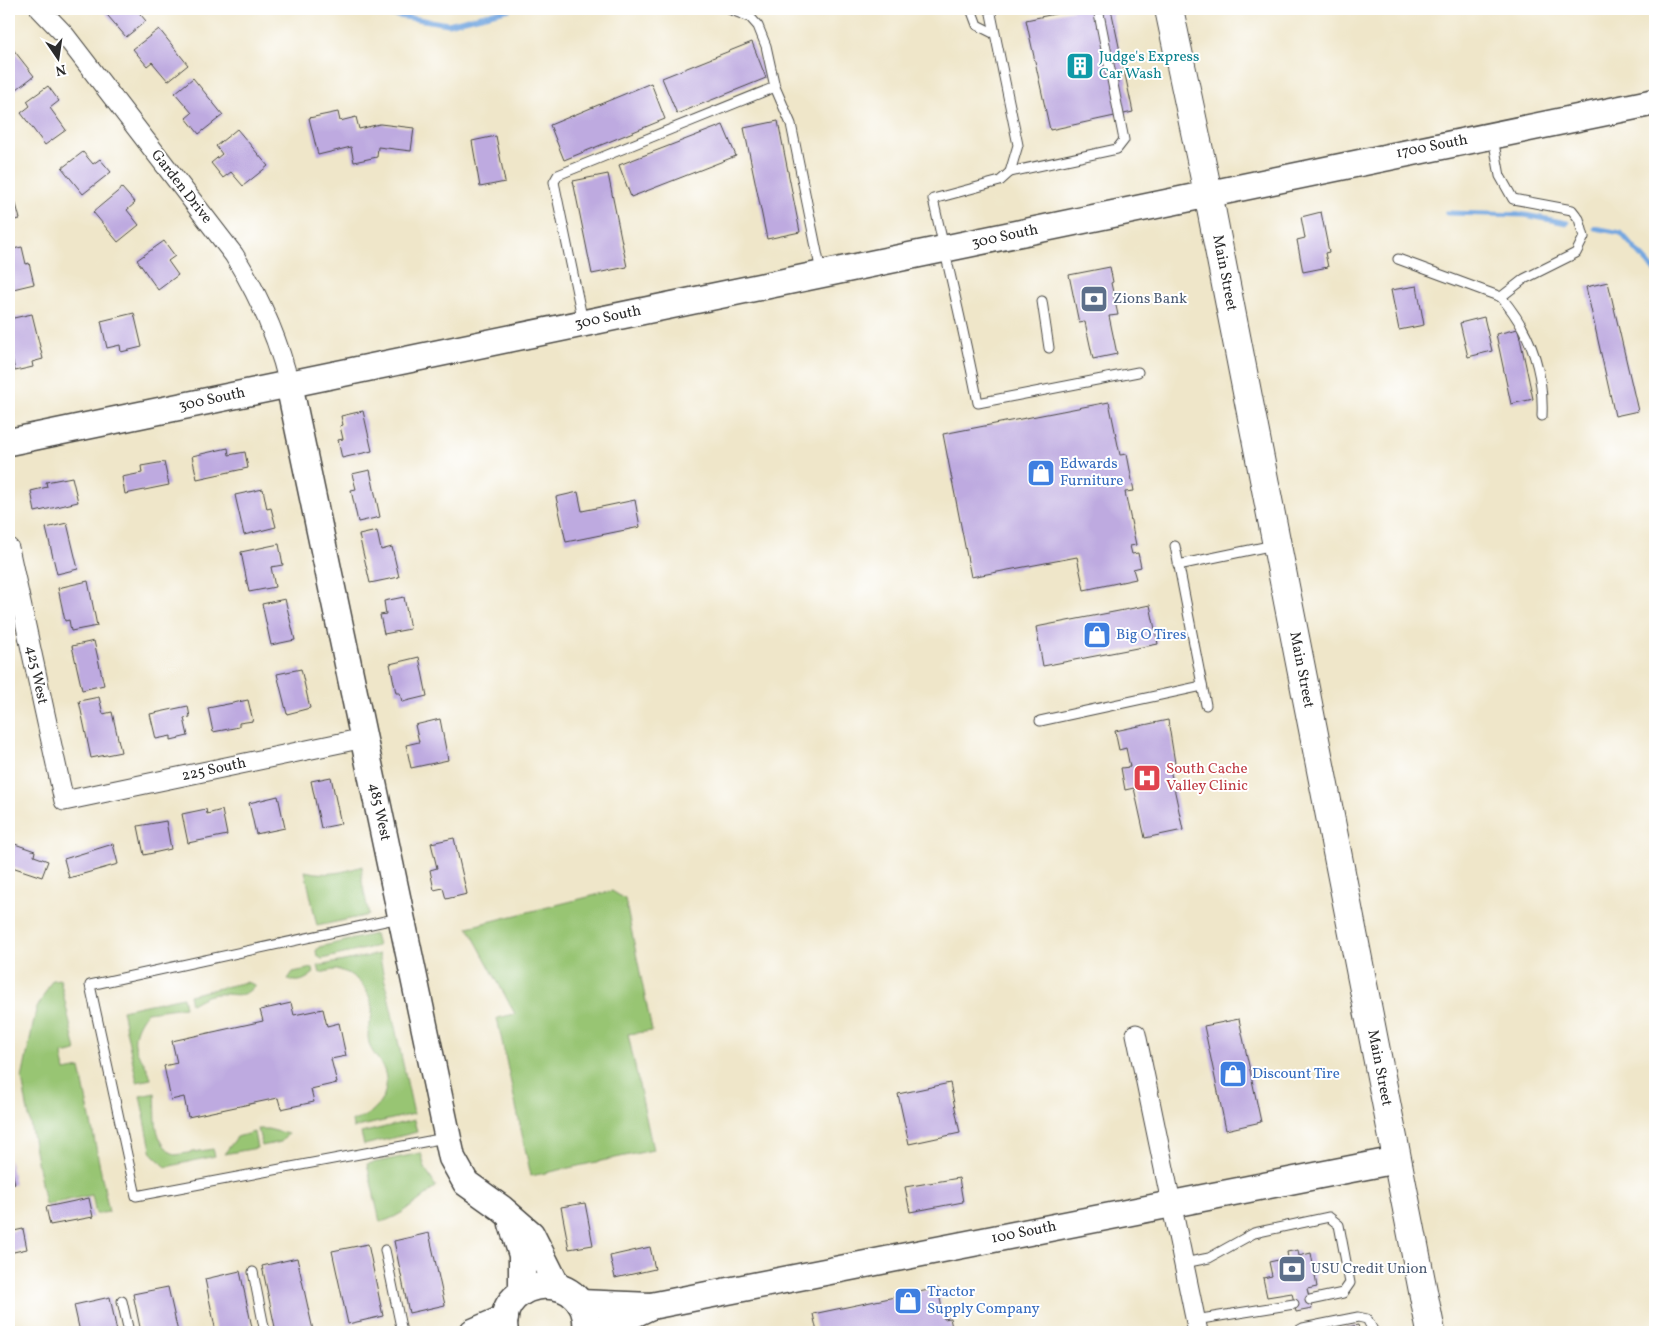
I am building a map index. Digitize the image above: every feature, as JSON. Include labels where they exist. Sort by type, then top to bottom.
[{"type":"main road","name":"Main Street","points":[[1169,9],[1208,193],[1431,1332]]},
{"type":"street","name":"Garden Drive","points":[[40,9],[64,34],[234,255],[256,290],[280,348],[289,384]]},
{"type":"street","name":"1700 South","points":[[1208,193],[1655,102]]},
{"type":"street","name":"300 South","points":[[9,442],[944,250],[1208,193]]},
{"type":"street","name":"485 West","points":[[289,384],[452,1158],[466,1183],[531,1234],[557,1286]]},
{"type":"street","name":"425 West","points":[[9,548],[64,801]]},
{"type":"street","name":"225 South","points":[[64,801],[364,738]]},
{"type":"street","points":[[1136,1034],[1196,1326]]},
{"type":"street","name":"100 South","points":[[580,1303],[651,1306],[1397,1160]]},
{"type":"street","points":[[510,1216],[522,1255],[522,1292]]},
{"type":"street","points":[[474,1332],[505,1325],[514,1300],[522,1292],[544,1285],[557,1286],[574,1296],[585,1313],[586,1332]]},
{"type":"street","name":"100 South","points":[[596,1332],[651,1306]]},
{"type":"lane","points":[[729,9],[750,17],[758,26],[766,46],[775,87],[791,124],[821,274]]},
{"type":"lane","points":[[972,9],[977,25],[994,33]]},
{"type":"lane","points":[[990,9],[1018,146],[1010,172]]},
{"type":"lane","points":[[1098,9],[1124,140],[1117,149],[1010,172],[1000,181],[933,199],[962,317],[978,403],[1138,372]]},
{"type":"lane","points":[[583,323],[554,182],[558,175],[775,87]]},
{"type":"lane","points":[[1492,135],[1500,176],[1513,199],[1572,210],[1579,219],[1584,237],[1576,253],[1524,279],[1501,297]]},
{"type":"lane","points":[[1398,259],[1501,297],[1517,316],[1532,345],[1543,391],[1542,416]]},
{"type":"lane","points":[[1042,301],[1048,348]]},
{"type":"lane","points":[[1178,565],[1277,544]]},
{"type":"lane","points":[[1175,546],[1206,705]]},
{"type":"lane","points":[[1040,722],[1202,686]]},
{"type":"lane","points":[[401,917],[90,985],[136,1196],[448,1137]]},
{"type":"lane","points":[[1184,1263],[1209,1258],[1254,1233],[1329,1217],[1339,1225],[1350,1283],[1343,1292],[1310,1300]]},
{"type":"lane","points":[[385,1250],[402,1332]]},
{"type":"lane","points":[[253,1272],[265,1332]]},
{"type":"lane","points":[[122,1301],[129,1332]]},
{"type":"lane","points":[[1196,1326],[1294,1304]]},
{"type":"lane","points":[[1296,1332],[1303,1328],[1358,1317],[1367,1319],[1374,1332]]},
{"type":"green space","points":[[362,866],[362,882],[369,915],[317,926],[305,871],[334,873]]},
{"type":"green space","points":[[612,891],[625,899],[652,1031],[628,1034],[653,1150],[531,1176],[497,1018],[515,1014],[468,927]]},
{"type":"green space","points":[[375,934],[378,946],[322,959],[317,956],[316,951],[319,947]]},
{"type":"green space","points":[[379,954],[414,1114],[353,1128],[352,1121],[368,1114],[374,1109],[384,1096],[386,1088],[384,1070],[370,1047],[368,1039],[372,1006],[370,998],[362,985],[350,974],[336,970],[320,973],[318,966]]},
{"type":"green space","points":[[312,968],[314,973],[305,979],[295,981],[288,979],[293,972]]},
{"type":"green space","points":[[60,979],[76,1051],[62,1054],[65,1071],[80,1068],[109,1212],[96,1214],[92,1195],[45,1205],[22,1079],[36,1010],[52,980]]},
{"type":"green space","points":[[246,982],[255,985],[247,993],[238,995],[214,994],[191,1004],[189,995]]},
{"type":"green space","points":[[183,997],[185,1007],[147,1012],[141,1021],[136,1031],[136,1048],[151,1079],[137,1082],[122,1010]]},
{"type":"green space","points":[[155,1093],[157,1127],[162,1142],[167,1149],[175,1155],[213,1149],[215,1156],[166,1167],[152,1154],[140,1096]]},
{"type":"green space","points":[[414,1120],[417,1132],[364,1145],[361,1133]]},
{"type":"green space","points":[[258,1129],[268,1129],[288,1134],[281,1142],[262,1146]]},
{"type":"green space","points":[[254,1132],[257,1148],[224,1154],[237,1137]]},
{"type":"green space","points":[[421,1153],[425,1168],[436,1187],[402,1213],[380,1222],[367,1164]]},
{"type":"building","points":[[102,9],[136,9],[146,21],[126,37]]},
{"type":"building","name":"Judge's Express Car Wash","points":[[1078,9],[1111,9],[1133,112],[1050,130],[1026,20]]},
{"type":"building","points":[[159,29],[188,65],[168,81],[152,62],[147,66],[133,49]]},
{"type":"building","points":[[752,42],[766,78],[677,114],[662,78]]},
{"type":"building","points":[[9,44],[34,76],[13,92],[9,86]]},
{"type":"building","points":[[193,78],[223,115],[199,134],[186,118],[192,113],[175,93]]},
{"type":"building","points":[[651,83],[665,119],[564,160],[550,125]]},
{"type":"building","points":[[48,86],[59,101],[50,108],[66,130],[45,145],[21,113],[30,106],[27,101]]},
{"type":"building","points":[[338,112],[340,121],[356,117],[359,129],[380,124],[414,128],[411,151],[378,147],[377,157],[354,162],[351,147],[318,155],[309,118]]},
{"type":"building","points":[[778,121],[800,232],[767,239],[744,128]]},
{"type":"building","points":[[723,125],[736,156],[631,197],[619,165]]},
{"type":"building","points":[[237,129],[268,166],[243,186],[231,172],[223,178],[211,163],[222,154],[216,146]]},
{"type":"building","points":[[496,136],[505,182],[480,187],[472,141]]},
{"type":"building","points":[[83,152],[93,164],[100,159],[111,172],[83,194],[62,168]]},
{"type":"building","points":[[608,174],[627,267],[592,274],[573,181]]},
{"type":"building","points":[[9,185],[11,185],[20,219],[9,221]]},
{"type":"building","points":[[122,188],[135,203],[127,210],[139,225],[118,242],[93,212]]},
{"type":"building","points":[[1321,212],[1329,252],[1325,253],[1328,267],[1303,272],[1297,240],[1305,238],[1301,217]]},
{"type":"building","points":[[164,241],[175,256],[168,261],[178,275],[158,290],[137,260]]},
{"type":"building","points":[[22,247],[26,264],[29,263],[34,284],[9,290],[9,250]]},
{"type":"building","name":"Zions Bank","points":[[1110,267],[1113,282],[1111,283],[1118,315],[1109,316],[1117,354],[1093,359],[1085,322],[1079,323],[1069,275]]},
{"type":"building","points":[[1608,282],[1638,411],[1615,416],[1586,287]]},
{"type":"building","points":[[1417,286],[1424,325],[1399,330],[1391,290]]},
{"type":"building","points":[[134,313],[142,347],[121,352],[120,345],[107,348],[101,321]]},
{"type":"building","points":[[32,314],[43,359],[32,362],[33,367],[15,371],[9,344],[9,319]]},
{"type":"building","points":[[1484,317],[1492,351],[1468,357],[1460,323]]},
{"type":"building","points":[[1518,329],[1533,399],[1511,404],[1496,334]]},
{"type":"building","name":"Edwards Furniture","points":[[1109,402],[1120,455],[1127,454],[1134,491],[1125,492],[1136,545],[1130,546],[1132,554],[1138,553],[1141,567],[1133,569],[1136,579],[1084,590],[1077,557],[971,577],[943,434]]},
{"type":"building","points":[[363,411],[372,451],[342,458],[338,440],[343,439],[340,426],[343,425],[341,416]]},
{"type":"building","points":[[228,448],[229,455],[245,452],[248,468],[197,479],[192,456]]},
{"type":"building","points":[[164,462],[169,485],[125,494],[122,477],[142,473],[141,466]]},
{"type":"building","points":[[370,470],[380,517],[358,522],[351,490],[356,489],[352,474]]},
{"type":"building","points":[[72,477],[78,502],[35,512],[31,491],[47,487],[46,482]]},
{"type":"building","points":[[263,489],[267,509],[271,508],[276,527],[244,535],[235,495]]},
{"type":"building","points":[[578,492],[582,511],[635,500],[640,527],[566,542],[556,497]]},
{"type":"building","points":[[67,523],[78,569],[57,574],[46,528]]},
{"type":"building","points":[[377,531],[381,550],[392,547],[399,577],[370,583],[359,535]]},
{"type":"building","points":[[279,544],[283,565],[271,567],[275,587],[249,592],[241,552]]},
{"type":"building","points":[[88,581],[97,626],[71,631],[69,620],[65,621],[58,588]]},
{"type":"building","points":[[404,597],[410,629],[384,634],[380,615],[386,614],[384,601]]},
{"type":"building","points":[[285,599],[295,640],[271,645],[262,604]]},
{"type":"building","name":"Big O Tires","points":[[1150,605],[1158,644],[1043,666],[1036,627]]},
{"type":"building","points":[[94,641],[104,685],[82,690],[72,646]]},
{"type":"building","points":[[419,657],[427,696],[402,702],[400,693],[396,693],[390,664]]},
{"type":"building","points":[[301,669],[310,708],[287,714],[277,674]]},
{"type":"building","points":[[99,697],[103,714],[112,712],[121,752],[91,758],[79,701]]},
{"type":"building","points":[[248,700],[253,721],[239,723],[239,727],[213,732],[208,708]]},
{"type":"building","points":[[188,706],[190,717],[184,718],[188,736],[171,740],[171,736],[156,739],[150,714]]},
{"type":"building","points":[[440,719],[448,760],[411,768],[406,745],[419,742],[415,725]]},
{"type":"building","name":"South Cache Valley Clinic","points":[[1168,720],[1175,763],[1169,764],[1183,830],[1145,838],[1134,788],[1125,790],[1121,768],[1130,767],[1126,748],[1119,750],[1115,731]]},
{"type":"building","points":[[331,777],[341,824],[321,828],[311,781]]},
{"type":"building","points":[[278,796],[285,828],[256,834],[249,803]]},
{"type":"building","points":[[206,809],[207,814],[222,810],[227,835],[188,843],[182,814]]},
{"type":"building","points":[[166,821],[171,849],[144,855],[138,826]]},
{"type":"building","points":[[454,838],[467,894],[446,899],[443,888],[434,890],[430,870],[437,868],[431,843]]},
{"type":"building","points":[[9,842],[35,851],[34,856],[48,861],[42,877],[9,866]]},
{"type":"building","points":[[113,844],[118,864],[69,878],[64,859]]},
{"type":"building","points":[[291,1003],[294,1015],[323,1009],[327,1026],[339,1023],[346,1056],[331,1059],[337,1083],[311,1089],[314,1102],[281,1109],[278,1098],[188,1117],[184,1097],[171,1100],[164,1066],[177,1063],[172,1041],[263,1021],[260,1010]]},
{"type":"building","name":"Discount Tire","points":[[1239,1019],[1261,1122],[1226,1130],[1204,1026]]},
{"type":"building","points":[[950,1083],[960,1133],[909,1144],[898,1094]]},
{"type":"building","points":[[9,1158],[15,1184],[9,1186]]},
{"type":"building","points":[[959,1178],[963,1202],[910,1212],[905,1187]]},
{"type":"building","points":[[89,1198],[93,1217],[50,1225],[46,1207]]},
{"type":"building","points":[[585,1203],[593,1245],[569,1249],[561,1207]]},
{"type":"building","points":[[23,1229],[27,1249],[9,1253],[9,1232]]},
{"type":"building","points":[[429,1233],[445,1305],[409,1313],[394,1241]]},
{"type":"building","points":[[368,1244],[383,1316],[348,1324],[332,1251]]},
{"type":"building","points":[[650,1247],[655,1269],[615,1278],[610,1256]]},
{"type":"building","name":"USU Credit Union","points":[[1298,1250],[1299,1256],[1311,1253],[1317,1287],[1307,1289],[1312,1309],[1296,1312],[1292,1293],[1267,1297],[1263,1278],[1272,1276],[1269,1262],[1288,1258],[1287,1252]]},
{"type":"building","points":[[297,1258],[313,1330],[276,1332],[262,1266]]},
{"type":"building","points":[[240,1271],[253,1332],[216,1332],[205,1279]]},
{"type":"building","points":[[168,1287],[178,1332],[141,1332],[133,1294]]},
{"type":"building","name":"Tractor Supply Company","points":[[938,1288],[944,1319],[950,1318],[953,1332],[817,1332],[813,1314]]},
{"type":"building","points":[[110,1297],[117,1332],[80,1332],[74,1305]]},
{"type":"building","points":[[14,1325],[16,1332],[9,1332],[9,1326]]},
{"type":"building","points":[[1358,1325],[1360,1332],[1326,1332],[1326,1331]]},
{"type":"waterway","points":[[355,9],[448,24],[510,9]]},
{"type":"waterway","points":[[1447,213],[1525,215],[1567,223]]},
{"type":"waterway","points":[[1595,228],[1621,233],[1655,271]]},
{"type":"place","name":"Judge's Express Car Wash","points":[[1080,66]]},
{"type":"place","name":"Zions Bank","points":[[1094,299]]},
{"type":"place","name":"Edwards Furniture","points":[[1041,473]]},
{"type":"place","name":"Big O Tires","points":[[1097,635]]},
{"type":"place","name":"South Cache Valley Clinic","points":[[1147,778]]},
{"type":"place","name":"Discount Tire","points":[[1233,1074]]},
{"type":"place","name":"USU Credit Union","points":[[1292,1269]]},
{"type":"place","name":"Tractor Supply Company","points":[[908,1301]]}]
